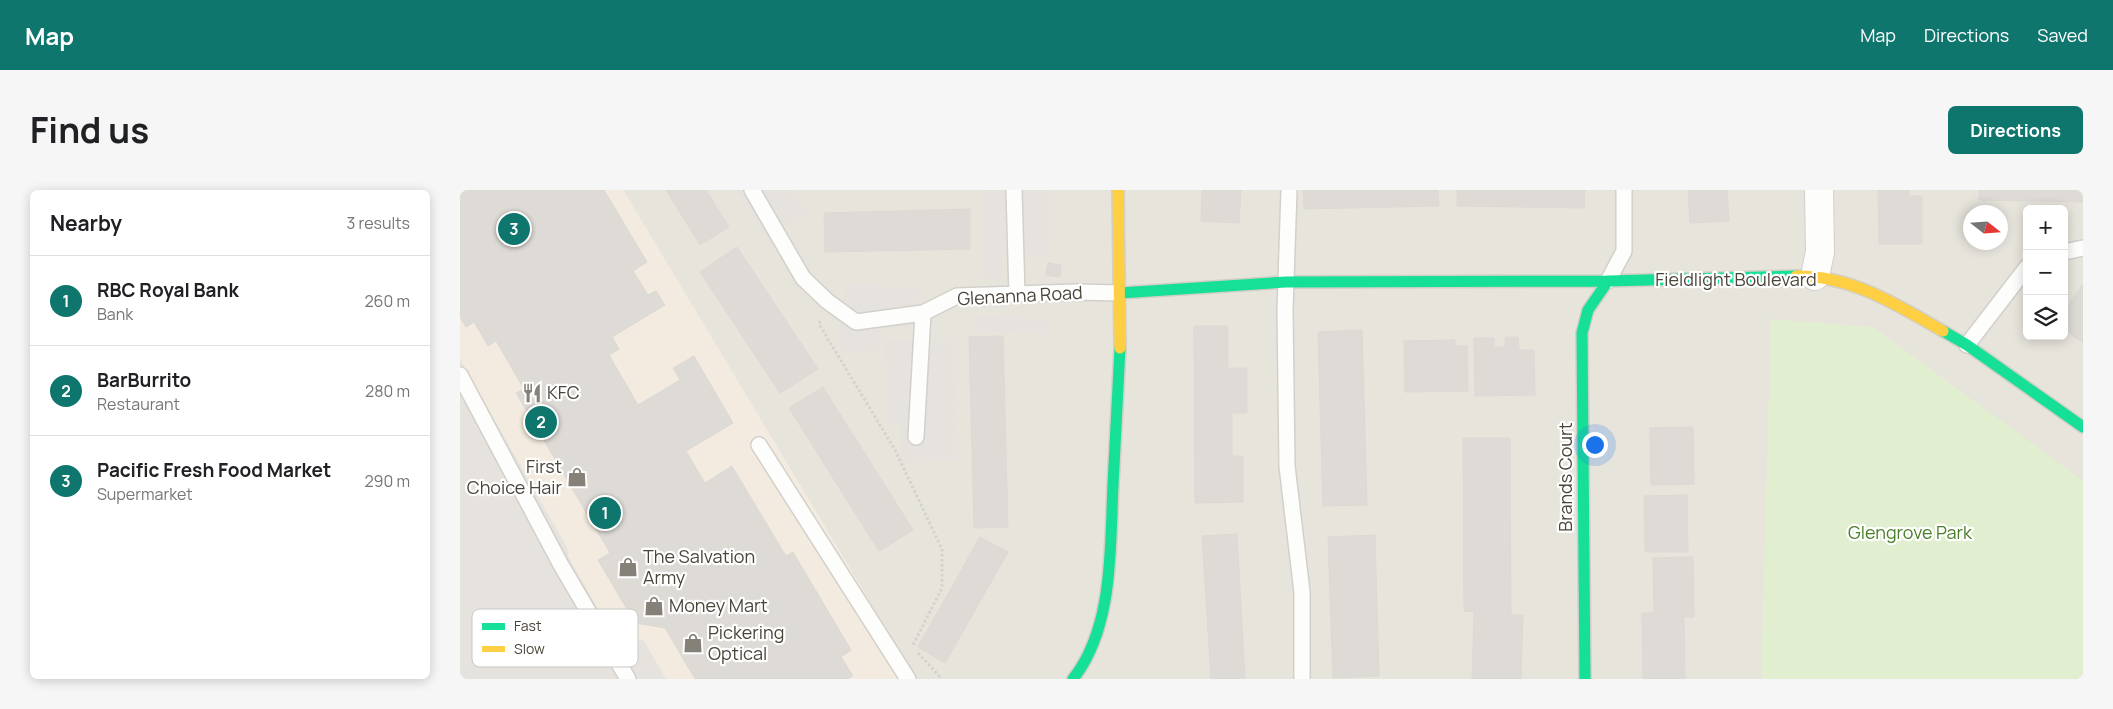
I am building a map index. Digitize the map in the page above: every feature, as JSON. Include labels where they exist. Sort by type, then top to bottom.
[{"type":"street","points":[[1072,679],[1080,670],[1093,641],[1108,589],[1121,322],[1118,190]]},
{"type":"street","points":[[1815,276],[1820,252],[1820,190]]},
{"type":"street","name":"Fieldlight Boulevard","points":[[1120,293],[1286,282],[1608,281],[1815,276],[1874,292],[1967,345],[2083,427]]},
{"type":"street","name":"Brands Court","points":[[1585,679],[1582,332],[1588,310],[1608,281]]},
{"type":"lane","name":"Glenanna Road","points":[[752,190],[803,278],[827,301],[856,322],[922,313],[957,296],[1076,292],[1120,293]]},
{"type":"lane","points":[[1014,190],[1017,295]]},
{"type":"lane","points":[[1289,190],[1286,282],[1287,466],[1302,592],[1302,679]]},
{"type":"lane","points":[[1608,281],[1624,251],[1624,190]]},
{"type":"lane","points":[[2068,251],[2083,248]]},
{"type":"lane","points":[[1967,345],[2023,272]]},
{"type":"lane","points":[[916,438],[922,313]]},
{"type":"lane","points":[[460,376],[560,565],[586,609]]},
{"type":"lane","points":[[759,445],[908,679]]},
{"type":"lane","points":[[621,667],[628,679]]},
{"type":"path","points":[[827,301],[819,324],[895,450],[942,548],[942,588],[911,646],[942,679]]},
{"type":"shaded area","points":[[460,190],[623,190],[916,679],[460,679]]},
{"type":"shaded area","points":[[623,190],[2083,190],[2083,679],[916,679]]},
{"type":"shaded area","points":[[736,190],[794,190],[808,212],[768,239]]},
{"type":"shaded area","points":[[985,190],[1054,190],[1050,258],[1002,256],[1001,279],[980,278]]},
{"type":"shaded area","points":[[844,284],[918,288],[917,327],[879,325],[878,354],[841,353]]},
{"type":"shaded area","points":[[974,315],[1048,319],[1047,334],[973,331]]},
{"type":"shaded area","points":[[955,339],[957,461],[900,462],[900,424],[885,424],[884,340]]},
{"type":"shaded area","points":[[460,359],[569,551],[568,556],[598,609],[472,609],[472,667],[638,667],[638,641],[643,639],[666,679],[460,679]]},
{"type":"green space","name":"Glengrove Park","points":[[1771,319],[1873,327],[2083,481],[2083,679],[1761,679]]},
{"type":"building","points":[[460,190],[604,190],[647,262],[633,271],[648,295],[656,291],[665,305],[612,337],[619,349],[609,355],[638,405],[680,380],[673,368],[694,356],[733,423],[686,451],[705,483],[732,466],[786,556],[793,552],[851,650],[841,657],[853,676],[847,679],[695,679],[665,628],[638,624],[638,609],[627,609],[598,560],[610,553],[516,393],[524,389],[496,341],[488,346],[474,322],[466,327],[460,317]]},
{"type":"building","points":[[666,190],[706,190],[729,227],[700,245]]},
{"type":"building","points":[[1202,190],[1241,190],[1239,223],[1201,221]]},
{"type":"building","points":[[1303,190],[1438,190],[1439,206],[1304,209]]},
{"type":"building","points":[[1457,190],[1585,190],[1584,208],[1457,206]]},
{"type":"building","points":[[1688,190],[1727,190],[1729,221],[1690,223]]},
{"type":"building","points":[[1878,190],[1909,190],[1909,196],[1922,196],[1922,244],[1879,244]]},
{"type":"building","points":[[1979,190],[2083,190],[2083,202],[1979,200]]},
{"type":"building","points":[[970,209],[970,249],[825,252],[824,213]]},
{"type":"building","points":[[737,247],[818,369],[780,393],[700,272]]},
{"type":"building","points":[[1048,263],[1061,265],[1060,277],[1046,275]]},
{"type":"building","points":[[2083,284],[2083,343],[2068,332],[2068,305]]},
{"type":"building","points":[[1194,326],[1228,326],[1228,368],[1247,368],[1247,413],[1232,413],[1232,456],[1243,456],[1243,502],[1195,503]]},
{"type":"building","points":[[1362,330],[1367,505],[1323,506],[1318,332]]},
{"type":"building","points":[[1003,336],[1008,527],[974,528],[969,337]]},
{"type":"building","points":[[1505,337],[1518,337],[1519,350],[1534,350],[1535,395],[1475,396],[1474,338],[1494,338],[1494,347],[1505,347]]},
{"type":"building","points":[[1455,340],[1455,346],[1467,346],[1468,391],[1405,392],[1404,341]]},
{"type":"building","points":[[823,387],[913,530],[879,551],[789,408]]},
{"type":"building","points":[[1693,427],[1694,484],[1651,485],[1650,428]]},
{"type":"building","points":[[1463,438],[1510,438],[1511,615],[1523,615],[1521,679],[1472,679],[1474,612],[1464,611]]},
{"type":"building","points":[[1687,495],[1688,552],[1645,552],[1644,496]]},
{"type":"building","points":[[1237,534],[1245,679],[1211,679],[1202,536]]},
{"type":"building","points":[[1375,535],[1379,676],[1333,678],[1328,537]]},
{"type":"building","points":[[980,537],[1008,552],[945,663],[918,647]]},
{"type":"building","points":[[1693,557],[1694,617],[1684,617],[1685,679],[1643,679],[1642,613],[1654,613],[1653,558]]},
{"type":"traffic: fast","points":[[1120,293],[1286,282],[1608,281],[1796,276]]},
{"type":"traffic: fast","points":[[1585,679],[1582,333],[1588,310],[1608,281]]},
{"type":"traffic: fast","points":[[1943,331],[1967,345],[2083,427]]},
{"type":"traffic: fast","points":[[1073,679],[1086,658],[1096,635],[1103,611],[1107,586],[1110,560],[1120,348]]},
{"type":"traffic: slow","points":[[1118,190],[1120,348]]},
{"type":"traffic: slow","points":[[1796,276],[1816,277],[1855,286],[1891,302],[1943,331]]},
{"type":"place","name":"Pacific Fresh Food Market","points":[[514,229]]},
{"type":"place","name":"KFC","points":[[532,393]]},
{"type":"place","name":"BarBurrito","points":[[541,422]]},
{"type":"place","name":"First Choice Hair","points":[[577,477]]},
{"type":"place","name":"RBC Royal Bank","points":[[605,513]]},
{"type":"place","name":"The Salvation Army","points":[[628,567]]},
{"type":"place","name":"Money Mart","points":[[654,606]]},
{"type":"place","name":"Pickering Optical","points":[[693,643]]}]
